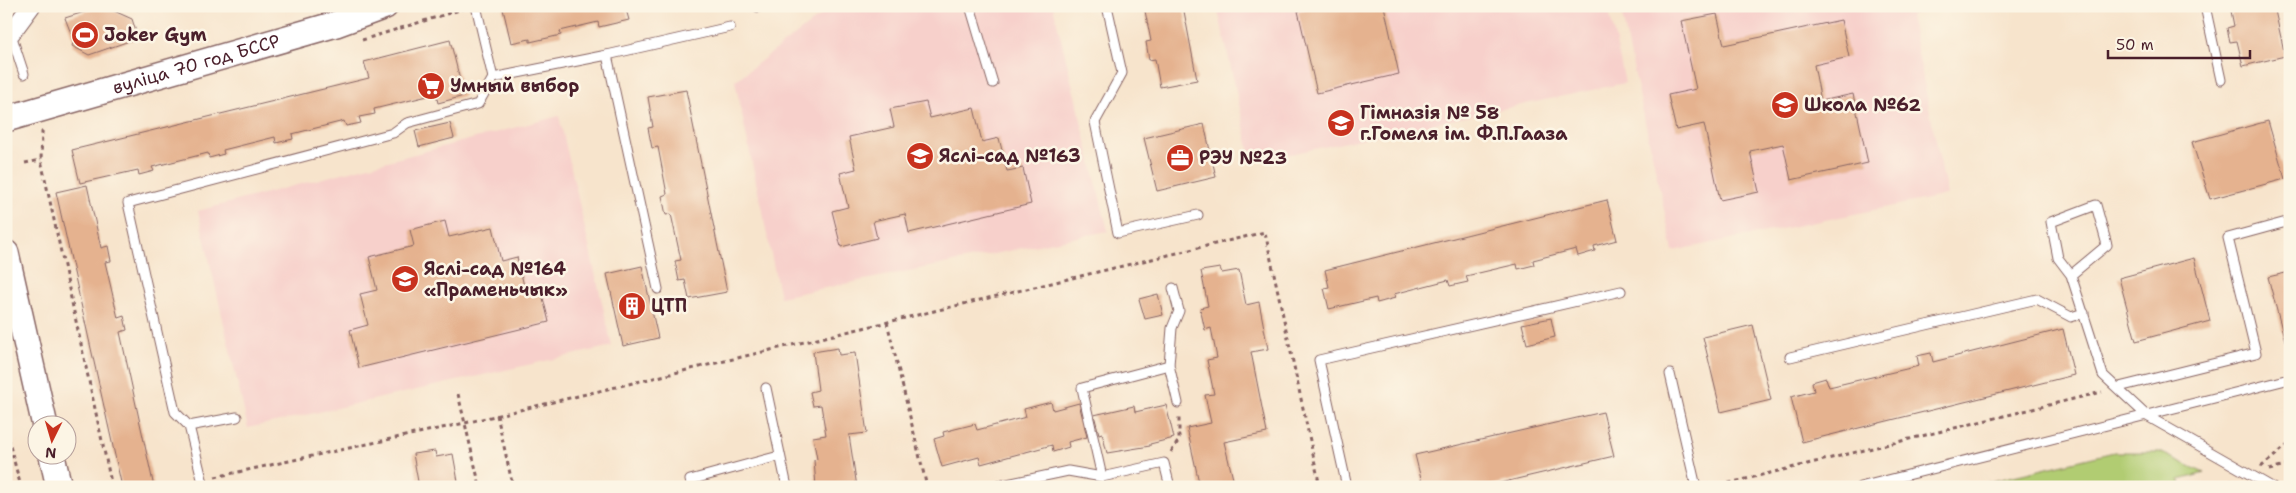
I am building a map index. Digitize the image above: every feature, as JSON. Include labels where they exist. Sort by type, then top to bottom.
[{"type":"street","points":[[8,26],[31,6]]},
{"type":"street","name":"вуліца 70 год БССР","points":[[6,119],[336,24],[385,6]]},
{"type":"street","points":[[6,253],[12,305],[42,416]]},
{"type":"street","points":[[54,466],[59,487]]},
{"type":"lane","points":[[204,483],[189,426],[175,412],[128,203],[393,133],[406,123],[478,104],[493,78],[476,6]]},
{"type":"lane","points":[[970,6],[993,83]]},
{"type":"lane","points":[[1108,6],[1122,73],[1095,122],[1118,233],[1198,215]]},
{"type":"lane","points":[[2206,6],[2222,80]]},
{"type":"lane","points":[[8,26],[24,74]]},
{"type":"lane","points":[[493,78],[607,56],[730,26]]},
{"type":"lane","points":[[607,56],[658,289]]},
{"type":"lane","points":[[2071,275],[2107,244],[2096,205],[2051,222],[2058,258],[2071,275],[2104,375],[2146,416],[2253,474],[2272,487]]},
{"type":"lane","points":[[2119,388],[2256,353],[2228,238],[2290,221]]},
{"type":"lane","points":[[1173,288],[1179,311],[1172,328],[1169,365],[1178,403]]},
{"type":"lane","points":[[1347,487],[1319,360],[1621,291]]},
{"type":"lane","points":[[1790,357],[2037,299],[2071,317],[2084,313]]},
{"type":"lane","points":[[1102,477],[1082,388],[1169,365]]},
{"type":"lane","points":[[1670,374],[1696,487]]},
{"type":"lane","points":[[1860,487],[2290,378]]},
{"type":"lane","points":[[766,388],[787,487]]},
{"type":"lane","points":[[189,426],[237,417]]},
{"type":"lane","points":[[692,487],[690,480],[780,456]]},
{"type":"lane","points":[[993,487],[1068,471],[1102,477],[1164,463],[1170,487]]},
{"type":"path","points":[[42,132],[41,160],[112,487]]},
{"type":"path","points":[[25,163],[41,160]]},
{"type":"path","points":[[204,483],[465,423],[1265,232],[1320,487]]},
{"type":"path","points":[[887,322],[927,487]]},
{"type":"path","points":[[1713,487],[2119,388]]},
{"type":"path","points":[[458,394],[480,487]]},
{"type":"path","points":[[1164,463],[1179,440],[1178,403]]},
{"type":"path","points":[[498,415],[513,487]]},
{"type":"path","points":[[6,431],[21,487]]},
{"type":"path","points":[[2253,474],[2290,443]]},
{"type":"shaded area","name":"Яслі-сад №163","points":[[833,6],[1053,6],[1108,231],[780,297],[735,81]]},
{"type":"shaded area","name":"Гімназія № 58 г.Гомеля ім. Ф.П.Гааза","points":[[1217,6],[1608,6],[1625,83],[1252,162]]},
{"type":"shaded area","name":"Школа №62","points":[[1620,6],[1950,6],[1910,15],[1947,195],[1673,251]]},
{"type":"shaded area","name":"Яслі-сад №164 «Праменьчык»","points":[[559,116],[612,346],[248,428],[198,211]]},
{"type":"green space","points":[[2114,452],[2160,452],[2204,473],[2180,480],[2181,487],[1968,487]]},
{"type":"building","points":[[103,6],[132,19],[138,38],[89,55],[72,46],[74,41],[65,18]]},
{"type":"building","points":[[514,6],[625,6],[629,20],[599,27],[598,22],[560,31],[561,35],[530,42],[530,39],[511,43],[503,9]]},
{"type":"building","points":[[1144,6],[1183,6],[1197,80],[1160,87],[1155,59],[1149,60],[1146,42],[1151,41]]},
{"type":"building","points":[[1317,6],[1384,6],[1399,74],[1317,93],[1298,11]]},
{"type":"building","points":[[2230,6],[2274,6],[2285,56],[2243,66],[2237,41],[2230,42],[2227,28],[2234,26]]},
{"type":"building","points":[[1717,14],[1724,45],[1841,20],[1849,57],[1814,65],[1821,101],[1853,94],[1868,163],[1791,180],[1783,144],[1750,151],[1759,192],[1720,200],[1704,124],[1676,130],[1668,95],[1696,89],[1681,21]]},
{"type":"building","points":[[450,40],[464,96],[438,103],[436,94],[374,109],[375,114],[359,117],[361,123],[346,126],[344,121],[292,134],[293,139],[276,143],[275,137],[223,150],[224,154],[209,158],[208,153],[152,167],[154,171],[139,175],[138,170],[80,183],[72,150],[369,78],[364,62]]},
{"type":"building","points":[[686,90],[727,292],[689,299],[685,280],[679,281],[675,261],[681,260],[671,214],[666,215],[662,196],[667,194],[658,147],[652,148],[648,128],[653,127],[648,97]]},
{"type":"building","points":[[926,102],[930,118],[974,108],[982,142],[999,138],[1007,171],[1023,168],[1031,204],[909,233],[905,214],[873,221],[877,238],[841,247],[832,211],[848,207],[840,173],[856,169],[849,137],[894,127],[890,109]]},
{"type":"building","points":[[2268,121],[2285,179],[2210,199],[2192,142]]},
{"type":"building","points":[[450,123],[454,138],[419,147],[415,131]]},
{"type":"building","name":"РЭУ №23","points":[[1204,124],[1216,177],[1157,191],[1144,138]]},
{"type":"building","points":[[87,185],[101,248],[108,246],[111,261],[105,262],[118,318],[124,316],[127,330],[120,332],[154,487],[122,487],[56,192]]},
{"type":"building","points":[[1607,200],[1617,240],[1594,246],[1595,251],[1578,256],[1576,249],[1533,260],[1534,265],[1518,269],[1517,264],[1466,276],[1468,282],[1450,286],[1448,280],[1394,294],[1395,298],[1377,303],[1376,298],[1329,309],[1324,288],[1329,287],[1325,270]]},
{"type":"building","points":[[445,221],[449,237],[493,227],[501,261],[517,257],[525,290],[540,286],[549,322],[359,368],[350,330],[368,325],[360,294],[377,290],[369,257],[414,246],[410,230]]},
{"type":"building","points":[[2194,258],[2210,321],[2136,341],[2119,278]]},
{"type":"building","name":"ЦТП","points":[[642,266],[658,338],[623,346],[607,274]]},
{"type":"building","points":[[1220,268],[1222,273],[1239,270],[1246,305],[1259,302],[1268,349],[1251,352],[1267,433],[1224,442],[1235,487],[1200,487],[1187,428],[1211,423],[1205,395],[1214,394],[1207,360],[1217,358],[1211,328],[1205,330],[1200,308],[1208,306],[1201,271]]},
{"type":"building","points":[[2290,272],[2290,341],[2285,341],[2268,277]]},
{"type":"building","points":[[1158,294],[1163,315],[1145,319],[1139,299]]},
{"type":"building","points":[[1551,318],[1555,337],[1527,344],[1522,324]]},
{"type":"building","points":[[1753,325],[1771,400],[1721,412],[1703,337]]},
{"type":"building","points":[[2063,329],[2074,375],[1802,442],[1791,397],[1814,391],[1812,382],[1826,378],[1829,387],[1919,366],[1917,356],[1931,353],[1933,362]]},
{"type":"building","points":[[838,348],[839,355],[855,353],[867,433],[849,435],[857,487],[816,487],[814,460],[817,459],[813,437],[826,435],[821,405],[813,406],[810,392],[818,390],[813,352]]},
{"type":"building","points":[[1051,402],[1053,410],[1079,403],[1087,437],[1068,442],[1069,447],[1053,452],[1052,445],[981,464],[979,457],[942,467],[934,439],[944,436],[943,432],[975,424],[977,430],[1026,417],[1024,409]]},
{"type":"building","points":[[1166,405],[1174,438],[1150,444],[1150,446],[1107,453],[1102,433],[1099,434],[1094,415],[1134,406],[1135,412]]},
{"type":"building","points":[[1603,412],[1614,456],[1483,487],[1423,487],[1415,455]]},
{"type":"building","points":[[435,451],[436,457],[453,454],[459,487],[419,487],[413,454]]},
{"type":"place","name":"Joker Gym","points":[[85,35]]},
{"type":"place","name":"Умный выбор","points":[[431,86]]},
{"type":"place","name":"Школа №62","points":[[1785,105]]},
{"type":"place","name":"Гімназія № 58 г.Гомеля ім. Ф.П.Гааза","points":[[1341,123]]},
{"type":"place","name":"Яслі-сад №163","points":[[920,156]]},
{"type":"place","name":"РЭУ №23","points":[[1180,158]]},
{"type":"place","name":"Яслі-сад №164 «Праменьчык»","points":[[405,279]]},
{"type":"place","name":"ЦТП","points":[[632,306]]}]
